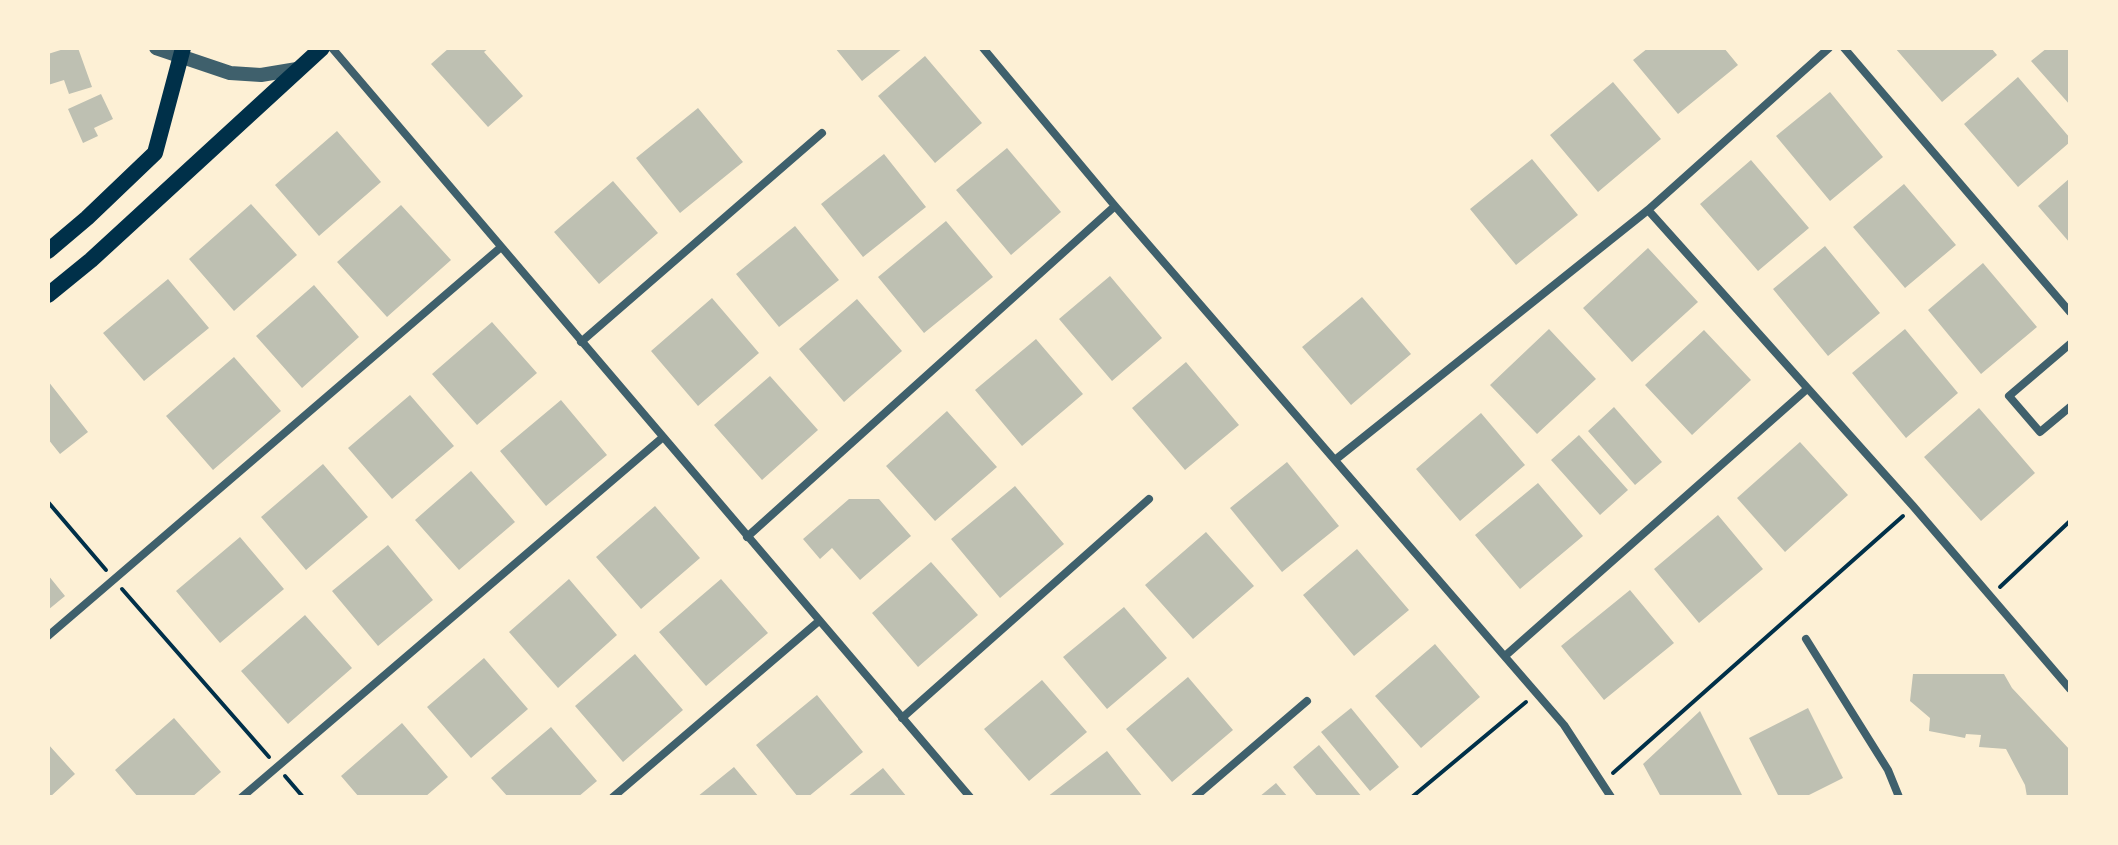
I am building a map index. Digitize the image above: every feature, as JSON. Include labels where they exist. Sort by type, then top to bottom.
[{"type":"main road","points":[[48,295],[322,48]]},
{"type":"main road","points":[[48,251],[155,153],[181,53]]},
{"type":"street","points":[[156,48],[181,53],[230,73],[261,75],[297,69]]},
{"type":"street","points":[[332,48],[970,797]]},
{"type":"street","points":[[983,48],[1115,206],[1564,725],[1611,797]]},
{"type":"street","points":[[1335,460],[1648,210],[1829,48]]},
{"type":"street","points":[[1844,48],[2070,312]]},
{"type":"street","points":[[581,342],[822,133]]},
{"type":"street","points":[[747,537],[1115,206]]},
{"type":"street","points":[[1648,210],[1913,506],[2070,689]]},
{"type":"street","points":[[48,636],[500,248]]},
{"type":"street","points":[[2070,344],[2009,396],[2040,432],[2070,407]]},
{"type":"street","points":[[1505,656],[1807,389]]},
{"type":"street","points":[[242,797],[662,438]]},
{"type":"street","points":[[902,718],[1149,499]]},
{"type":"street","points":[[613,797],[819,621]]},
{"type":"street","points":[[1806,639],[1888,770],[1899,797]]},
{"type":"street","points":[[1195,797],[1307,701]]},
{"type":"path","points":[[48,502],[303,797]]},
{"type":"path","points":[[1602,783],[1913,506]]},
{"type":"path","points":[[1989,597],[2070,521]]},
{"type":"path","points":[[1412,797],[1537,693]]},
{"type":"building","points":[[78,48],[92,87],[69,94],[64,80],[48,85],[48,54]]},
{"type":"building","points":[[449,48],[489,48],[484,52],[523,96],[488,127],[431,64]]},
{"type":"building","points":[[835,48],[903,48],[862,81]]},
{"type":"building","points":[[1648,48],[1724,48],[1738,65],[1678,114],[1633,60]]},
{"type":"building","points":[[1895,48],[1991,48],[1997,55],[1942,102]]},
{"type":"building","points":[[2047,48],[2070,48],[2070,105],[2031,61]]},
{"type":"building","points":[[925,56],[982,123],[935,163],[878,96]]},
{"type":"building","points":[[2018,77],[2070,138],[2070,142],[2018,187],[1964,124]]},
{"type":"building","points":[[1613,82],[1661,139],[1598,192],[1550,135]]},
{"type":"building","points":[[1830,92],[1883,157],[1830,201],[1776,136]]},
{"type":"building","points":[[101,94],[113,119],[94,128],[98,136],[83,143],[68,109]]},
{"type":"building","points":[[698,108],[743,162],[680,213],[636,158]]},
{"type":"building","points":[[337,131],[381,182],[319,236],[275,185]]},
{"type":"building","points":[[1007,148],[1061,212],[1011,255],[956,190]]},
{"type":"building","points":[[884,154],[926,207],[863,257],[821,204]]},
{"type":"building","points":[[1532,159],[1578,215],[1516,265],[1470,209]]},
{"type":"building","points":[[1751,160],[1809,228],[1758,271],[1700,204]]},
{"type":"building","points":[[2070,178],[2070,243],[2038,206]]},
{"type":"building","points":[[613,181],[658,233],[599,284],[554,232]]},
{"type":"building","points":[[1904,184],[1956,245],[1905,288],[1853,227]]},
{"type":"building","points":[[251,204],[297,255],[234,311],[189,259]]},
{"type":"building","points":[[401,205],[451,260],[387,317],[337,262]]},
{"type":"building","points":[[946,221],[993,277],[924,333],[878,277]]},
{"type":"building","points":[[795,226],[839,280],[779,327],[736,274]]},
{"type":"building","points":[[1825,246],[1880,313],[1828,356],[1773,289]]},
{"type":"building","points":[[1648,248],[1698,302],[1632,362],[1583,308]]},
{"type":"building","points":[[1983,263],[2037,327],[1981,374],[1928,310]]},
{"type":"building","points":[[1110,276],[1162,338],[1112,381],[1059,319]]},
{"type":"building","points":[[168,279],[209,328],[144,381],[103,333]]},
{"type":"building","points":[[314,285],[359,337],[302,388],[256,336]]},
{"type":"building","points":[[1362,297],[1411,354],[1351,405],[1302,347]]},
{"type":"building","points":[[712,298],[759,353],[698,406],[651,351]]},
{"type":"building","points":[[857,299],[902,351],[844,402],[799,349]]},
{"type":"building","points":[[492,322],[537,373],[477,425],[432,374]]},
{"type":"building","points":[[1549,329],[1596,379],[1537,434],[1490,385]]},
{"type":"building","points":[[1905,329],[1958,393],[1906,438],[1852,373]]},
{"type":"building","points":[[1704,330],[1751,380],[1692,435],[1645,385]]},
{"type":"building","points":[[1036,339],[1083,394],[1022,446],[975,390]]},
{"type":"building","points":[[234,357],[281,411],[213,470],[166,416]]},
{"type":"building","points":[[1186,362],[1239,425],[1185,470],[1132,408]]},
{"type":"building","points":[[770,376],[818,430],[762,480],[714,425]]},
{"type":"building","points":[[48,381],[88,432],[60,454],[48,439]]},
{"type":"building","points":[[410,395],[454,446],[392,499],[348,448]]},
{"type":"building","points":[[561,400],[607,455],[546,506],[500,451]]},
{"type":"building","points":[[1614,407],[1662,462],[1635,485],[1588,431]]},
{"type":"building","points":[[1979,408],[2035,473],[1981,521],[1924,457]]},
{"type":"building","points":[[947,411],[997,467],[935,521],[886,466]]},
{"type":"building","points":[[1481,413],[1525,465],[1460,521],[1416,469]]},
{"type":"building","points":[[1579,435],[1628,490],[1600,515],[1551,460]]},
{"type":"building","points":[[1800,442],[1848,495],[1785,552],[1737,498]]},
{"type":"building","points":[[1287,462],[1339,526],[1282,572],[1230,508]]},
{"type":"building","points":[[323,464],[368,517],[306,570],[261,517]]},
{"type":"building","points":[[471,471],[515,522],[459,570],[415,520]]},
{"type":"building","points":[[1538,483],[1583,536],[1520,589],[1475,535]]},
{"type":"building","points":[[1015,486],[1064,544],[1000,598],[951,539]]},
{"type":"building","points":[[849,499],[879,499],[911,536],[860,580],[832,548],[820,559],[803,539]]},
{"type":"building","points":[[655,506],[700,558],[641,609],[596,557]]},
{"type":"building","points":[[1718,515],[1763,569],[1699,623],[1654,569]]},
{"type":"building","points":[[1206,532],[1254,586],[1193,639],[1145,585]]},
{"type":"building","points":[[240,537],[284,589],[220,643],[176,591]]},
{"type":"building","points":[[388,545],[433,600],[378,646],[332,591]]},
{"type":"building","points":[[1357,549],[1409,610],[1354,656],[1303,595]]},
{"type":"building","points":[[931,562],[978,615],[918,667],[872,613]]},
{"type":"building","points":[[48,575],[65,596],[48,610]]},
{"type":"building","points":[[569,579],[617,635],[558,688],[509,632]]},
{"type":"building","points":[[721,579],[768,633],[706,686],[659,632]]},
{"type":"building","points":[[1630,590],[1674,643],[1604,700],[1561,646]]},
{"type":"building","points":[[1124,607],[1167,658],[1107,709],[1063,657]]},
{"type":"building","points":[[305,615],[352,668],[288,724],[241,671]]},
{"type":"building","points":[[1435,644],[1480,697],[1421,748],[1375,696]]},
{"type":"building","points":[[635,654],[683,710],[623,762],[575,706]]},
{"type":"building","points":[[484,658],[528,709],[471,758],[427,707]]},
{"type":"building","points":[[1913,674],[2004,674],[2012,688],[2070,750],[2070,797],[2027,797],[2025,785],[2006,749],[1979,747],[1981,735],[1966,734],[1965,738],[1929,731],[1930,718],[1910,701]]},
{"type":"building","points":[[1188,677],[1233,730],[1172,782],[1126,729]]},
{"type":"building","points":[[1042,680],[1087,732],[1029,781],[984,729]]},
{"type":"building","points":[[817,695],[863,752],[808,797],[798,797],[756,745]]},
{"type":"building","points":[[1351,708],[1399,767],[1370,791],[1321,732]]},
{"type":"building","points":[[1808,708],[1843,778],[1805,797],[1779,797],[1749,738]]},
{"type":"building","points":[[1700,711],[1743,797],[1661,797],[1643,764]]},
{"type":"building","points":[[174,718],[221,772],[192,797],[138,797],[115,770]]},
{"type":"building","points":[[402,723],[448,777],[425,797],[359,797],[341,776]]},
{"type":"building","points":[[551,727],[597,781],[578,797],[508,797],[491,778]]},
{"type":"building","points":[[48,744],[75,774],[50,797],[48,797]]},
{"type":"building","points":[[1319,745],[1362,797],[1318,797],[1293,767]]},
{"type":"building","points":[[1107,751],[1143,797],[1047,797]]},
{"type":"building","points":[[734,767],[759,797],[697,797]]},
{"type":"building","points":[[883,768],[907,797],[847,797]]},
{"type":"building","points":[[1276,783],[1288,797],[1259,797]]}]
